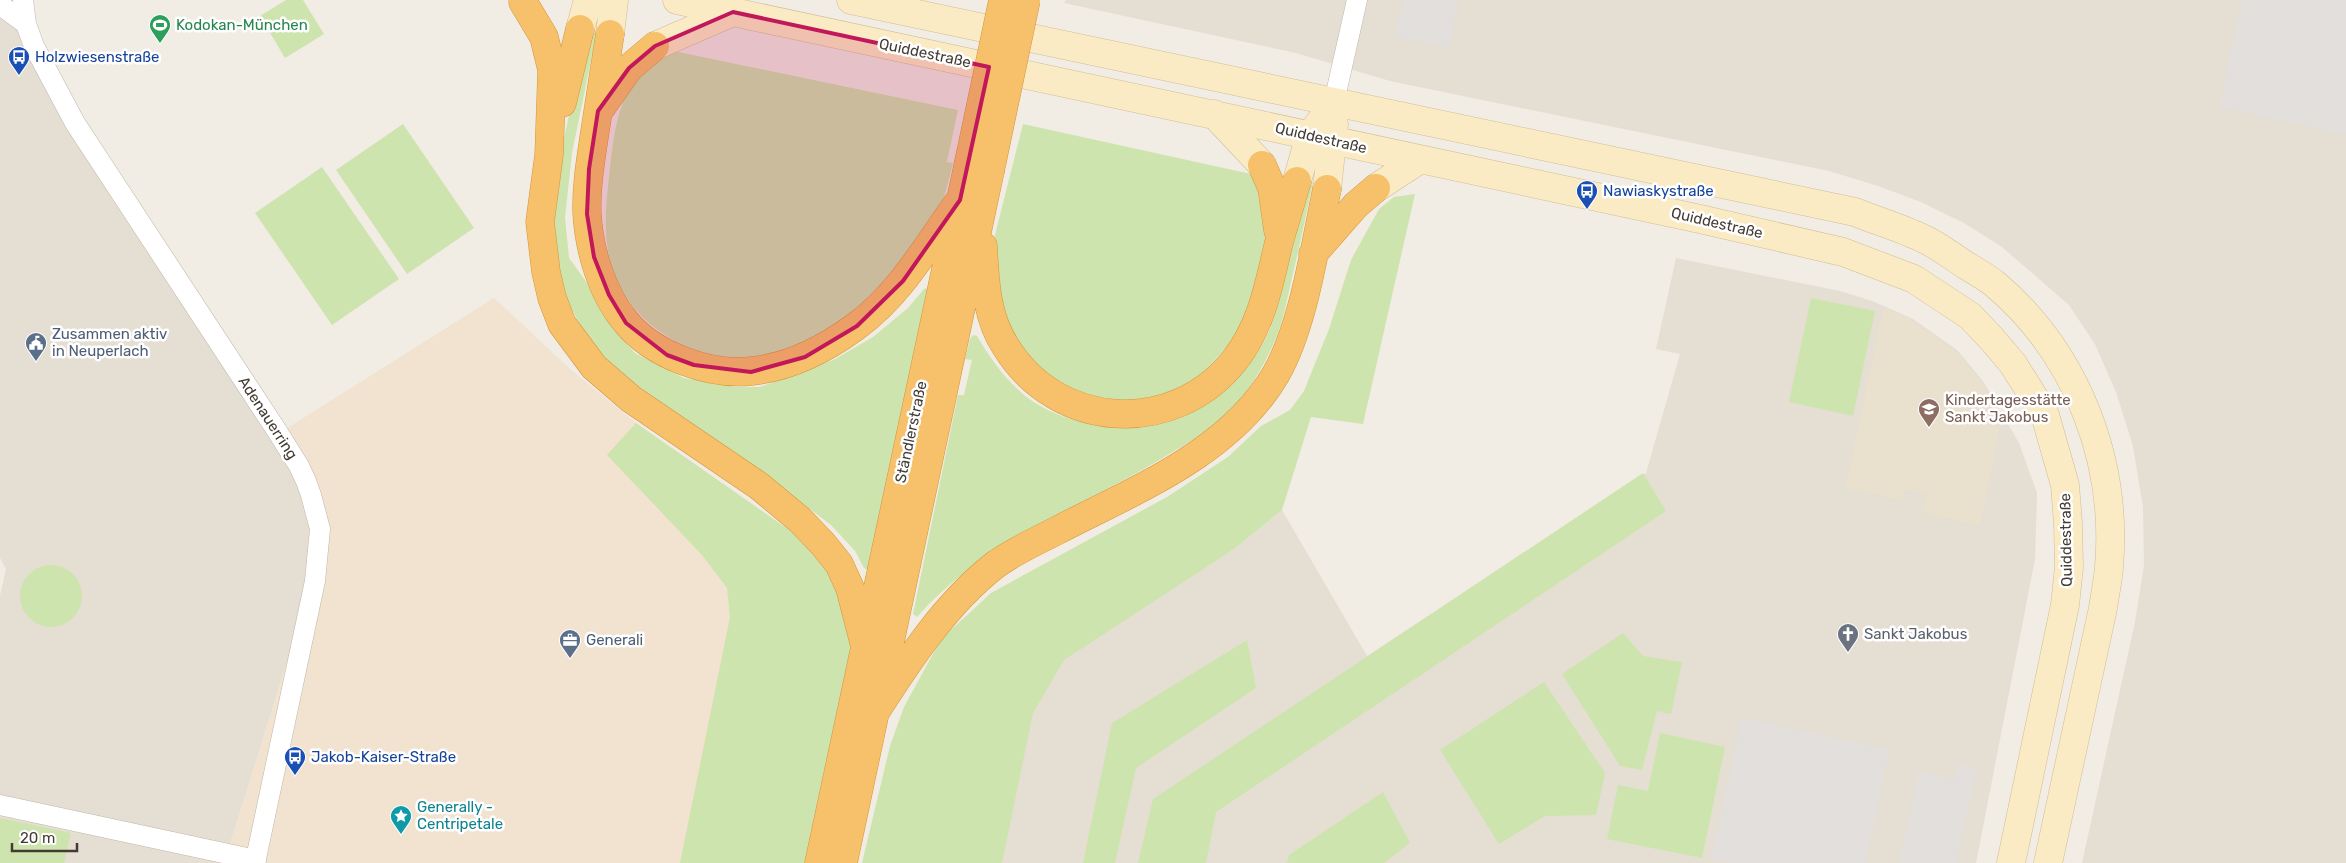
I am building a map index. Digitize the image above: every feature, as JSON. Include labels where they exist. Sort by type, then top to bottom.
[{"type":"highway","name":"Ständlerstraße","points":[[979,169],[1003,0]]},
{"type":"highway","name":"Ständlerstraße","points":[[819,863],[866,646],[979,169],[1026,0]]},
{"type":"highway","points":[[522,1],[544,37],[552,70],[549,155],[540,222],[546,272],[552,298],[562,324],[594,367],[631,400],[759,486],[800,520],[823,544],[839,564],[850,588],[866,646]]},
{"type":"highway","points":[[549,155],[580,29]]},
{"type":"highway","points":[[610,34],[589,169],[587,214],[594,256],[608,295],[626,323],[667,355],[694,365],[720,370],[751,372],[805,357],[830,344],[856,326],[903,281],[971,203]]},
{"type":"highway","points":[[598,111],[629,68],[655,46]]},
{"type":"highway","points":[[1262,165],[1272,188],[1279,242]]},
{"type":"highway","points":[[971,203],[990,315],[1006,347],[1024,372],[1045,390],[1077,407],[1099,413],[1141,413],[1187,399],[1223,372],[1246,344],[1256,324],[1270,284],[1279,242],[1297,180]]},
{"type":"highway","points":[[1312,255],[1356,205],[1376,188]]},
{"type":"highway","points":[[874,714],[919,647],[946,615],[996,565],[1027,546],[1192,458],[1243,417],[1275,374],[1287,351],[1301,305],[1327,189]]},
{"type":"highway","name":"Ständlerstraße","points":[[842,863],[874,714],[971,203]]},
{"type":"main road","points":[[580,29],[588,0]]},
{"type":"main road","points":[[610,34],[614,0]]},
{"type":"main road","name":"Quiddestraße","points":[[677,0],[1214,114],[1419,160],[1700,218],[1843,252],[1914,279],[1970,316],[2013,364],[2045,415],[2057,450],[2065,485],[2069,567],[2065,605],[2010,863]]},
{"type":"main road","points":[[851,0],[1855,212],[1923,238],[1995,284],[2020,308],[2045,337],[2082,400],[2096,440],[2106,478],[2110,523],[2109,567],[2103,608],[2048,863]]},
{"type":"main road","points":[[655,46],[733,12]]},
{"type":"main road","points":[[1297,180],[1322,138],[1334,102]]},
{"type":"main road","points":[[1214,114],[1262,165]]},
{"type":"main road","points":[[1322,138],[1327,189]]},
{"type":"main road","points":[[1376,188],[1419,160]]},
{"type":"street","points":[[0,0],[3,7],[26,24]]},
{"type":"street","name":"Adenauerring","points":[[23,0],[26,24],[34,46],[75,123],[282,438],[299,466],[311,495],[320,529],[315,582],[256,862]]},
{"type":"street","points":[[1334,102],[1357,0]]},
{"type":"street","points":[[0,805],[256,862]]},
{"type":"highlighted area","points":[[733,12],[989,67],[960,200],[903,281],[857,326],[805,357],[751,372],[694,365],[667,355],[626,323],[609,295],[594,257],[587,214],[589,169],[598,111],[629,68],[655,46]]},
{"type":"shaded area","points":[[0,0],[14,0],[55,94],[314,498],[313,579],[224,863],[0,863],[0,596],[6,569],[0,558]]},
{"type":"shaded area","points":[[1066,0],[2346,0],[2346,863],[2082,863],[2135,622],[2144,565],[2143,507],[2133,446],[2116,392],[2095,344],[2069,305],[2002,247],[1964,223],[1921,202],[1829,171],[1390,81],[1296,53],[1064,3]]},
{"type":"shaded area","points":[[1403,0],[1459,0],[1449,48],[1395,37]]},
{"type":"shaded area","points":[[2242,0],[2346,0],[2346,135],[2219,107]]},
{"type":"shaded area","points":[[1676,258],[1840,291],[1872,301],[1913,319],[1957,350],[1983,381],[2019,443],[2037,493],[2035,559],[1976,863],[927,863],[973,713],[1234,549],[1282,510],[1367,656],[1646,473],[1680,354],[1656,349]]},
{"type":"shaded area","points":[[494,298],[570,369],[636,423],[815,548],[748,863],[224,863],[313,579],[314,498],[281,432]]},
{"type":"shaded area","name":"Kindertagesstätte Sankt Jakobus","points":[[1884,308],[1912,320],[1957,352],[1982,382],[2002,417],[1980,525],[1923,513],[1927,493],[1905,489],[1902,500],[1845,488]]},
{"type":"shaded area","points":[[1742,717],[1890,750],[1865,863],[1730,863],[1711,859]]},
{"type":"shaded area","points":[[1959,764],[1977,768],[1956,863],[1899,863],[1919,772],[1955,779]]},
{"type":"green space","points":[[286,0],[303,0],[324,34],[285,58],[260,16]]},
{"type":"green space","points":[[587,30],[597,31],[572,153],[565,218],[569,258],[587,283],[613,329],[635,353],[684,378],[736,387],[759,387],[799,374],[835,359],[873,337],[908,308],[925,288],[929,290],[868,570],[864,568],[855,551],[831,525],[773,481],[624,377],[600,355],[586,336],[567,300],[555,257],[554,217],[561,153]]},
{"type":"green space","points":[[669,50],[958,110],[947,162],[953,163],[937,217],[869,303],[845,320],[798,344],[754,357],[730,357],[707,354],[685,346],[664,334],[646,320],[630,302],[618,282],[610,260],[606,239],[606,208],[613,144],[620,110],[629,89],[642,73]]},
{"type":"green space","points":[[403,124],[474,228],[407,274],[336,170]]},
{"type":"green space","points":[[1023,124],[1260,176],[1268,221],[1265,247],[1255,294],[1236,337],[1203,373],[1185,386],[1154,397],[1119,401],[1080,395],[1032,365],[1003,322],[993,243]]},
{"type":"green space","points":[[322,167],[399,279],[332,325],[255,213]]},
{"type":"green space","points":[[1307,181],[1313,182],[1281,323],[1263,364],[1253,382],[1235,406],[1214,425],[1198,436],[1134,475],[1003,546],[943,590],[917,617],[913,614],[958,395],[964,395],[972,360],[965,359],[970,339],[973,335],[977,336],[998,368],[1017,389],[1043,408],[1057,414],[1078,421],[1106,426],[1133,427],[1159,423],[1184,415],[1206,403],[1227,387],[1246,368],[1262,345],[1278,305]]},
{"type":"green space","points":[[1415,194],[1363,424],[1311,417],[1282,510],[1234,549],[1064,660],[1033,713],[1002,863],[862,863],[890,746],[904,707],[941,639],[991,593],[1167,497],[1228,457],[1261,426],[1290,410],[1304,391],[1329,329],[1351,260],[1379,209],[1394,197]]},
{"type":"green space","points":[[1811,298],[1875,311],[1853,416],[1789,402]]},
{"type":"green space","points":[[636,423],[815,548],[835,577],[851,648],[807,863],[680,863],[730,617],[727,588],[702,555],[607,455]]},
{"type":"green space","points":[[1643,473],[1666,511],[1216,812],[1206,863],[1138,863],[1153,799]]},
{"type":"green space","points":[[51,565],[63,567],[73,574],[80,584],[82,596],[80,608],[73,618],[63,625],[51,627],[39,625],[29,618],[22,608],[20,596],[22,584],[29,574],[39,567]]},
{"type":"green space","points":[[1623,633],[1643,656],[1682,662],[1671,714],[1657,711],[1642,770],[1620,766],[1562,674]]},
{"type":"green space","points":[[1247,640],[1256,688],[1136,768],[1115,863],[1083,863],[1112,723]]},
{"type":"green space","points":[[1544,682],[1605,773],[1596,815],[1545,816],[1499,844],[1440,750]]},
{"type":"green space","points":[[1660,733],[1725,747],[1702,858],[1607,839],[1618,785],[1648,791]]},
{"type":"green space","points":[[1383,792],[1410,843],[1384,863],[1287,863],[1289,855]]},
{"type":"green space","points":[[0,818],[71,833],[64,863],[0,863]]},
{"type":"place","name":"Kodokan-München","points":[[160,44]]},
{"type":"place","name":"Holzwiesenstraße","points":[[19,76]]},
{"type":"place","name":"Nawiaskystraße","points":[[1587,210]]},
{"type":"place","name":"Zusammen aktiv in Neuperlach","points":[[36,362]]},
{"type":"place","name":"Kindertagesstätte Sankt Jakobus","points":[[1929,428]]},
{"type":"place","name":"Sankt Jakobus","points":[[1848,653]]},
{"type":"place","name":"Generali","points":[[570,659]]},
{"type":"place","name":"Jakob-Kaiser-Straße","points":[[295,776]]},
{"type":"place","name":"Generally - Centripetale","points":[[401,835]]}]
